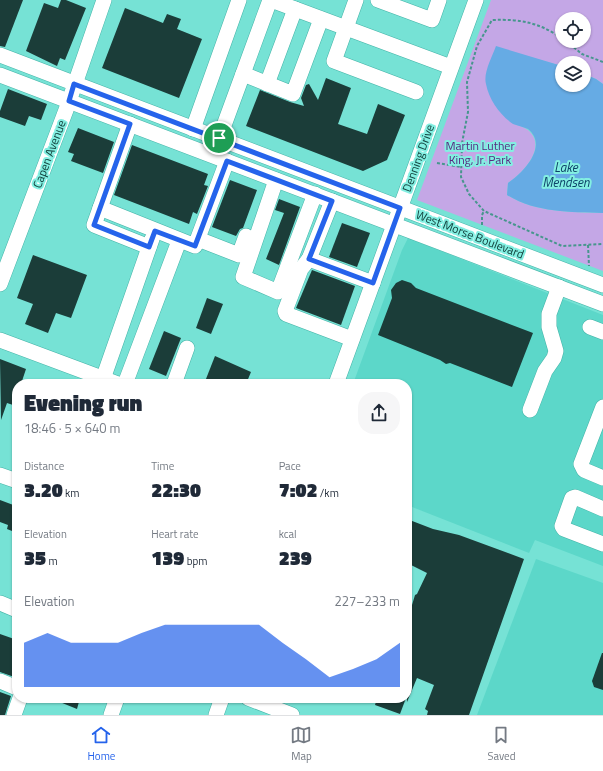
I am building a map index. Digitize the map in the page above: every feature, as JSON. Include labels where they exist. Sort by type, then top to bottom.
[{"type":"street","name":"Capen Avenue","points":[[0,284],[69,101],[104,0]]},
{"type":"street","points":[[193,129],[239,0]]},
{"type":"street","points":[[219,138],[271,0],[452,67]]},
{"type":"street","points":[[356,0],[334,61],[416,92]]},
{"type":"street","points":[[378,0],[432,20],[439,0]]},
{"type":"street","name":"Denning Drive","points":[[338,379],[476,0]]},
{"type":"street","points":[[267,84],[295,9]]},
{"type":"street","points":[[243,74],[293,94],[321,19]]},
{"type":"street","name":"West Morse Boulevard","points":[[0,55],[603,285]]},
{"type":"street","name":"West Morse Boulevard","points":[[0,75],[600,303]]},
{"type":"street","points":[[130,124],[94,225],[149,247]]},
{"type":"street","points":[[100,208],[179,241],[195,246],[227,161]]},
{"type":"street","points":[[198,239],[239,255],[272,178]]},
{"type":"street","points":[[272,178],[243,277],[278,292],[315,194]]},
{"type":"street","points":[[332,201],[309,259],[301,269],[284,311],[286,314],[352,339]]},
{"type":"street","points":[[0,340],[103,378],[155,231]]},
{"type":"street","points":[[109,362],[128,377],[179,241]]},
{"type":"street","points":[[309,259],[373,283]]},
{"type":"street","points":[[600,303],[603,285]]},
{"type":"street","points":[[530,410],[545,371],[554,358],[556,351],[549,327],[549,314],[558,287]]},
{"type":"street","points":[[176,379],[187,348]]},
{"type":"street","points":[[603,407],[581,464],[584,470],[603,478]]},
{"type":"street","points":[[0,475],[12,479]]},
{"type":"street","points":[[603,508],[572,498],[562,526],[564,529],[603,544]]},
{"type":"street","points":[[0,603],[12,608]]},
{"type":"street","points":[[0,681],[12,686]]},
{"type":"street","points":[[14,715],[18,703]]},
{"type":"street","points":[[111,715],[115,703]]},
{"type":"street","points":[[216,715],[220,703]]},
{"type":"street","points":[[261,703],[292,715]]},
{"type":"path","points":[[555,33],[545,26],[515,20],[492,20],[478,46],[467,82],[468,112],[462,143],[461,177],[469,194],[484,211],[562,246],[588,246],[603,244]]},
{"type":"path","points":[[575,48],[582,54],[603,62]]},
{"type":"path","points":[[437,163],[461,167]]},
{"type":"path","points":[[482,231],[482,215],[484,211]]},
{"type":"path","points":[[588,246],[588,271]]},
{"type":"shaded area","points":[[408,238],[603,315],[603,566],[535,540],[529,553],[412,507],[412,379],[355,379],[402,250]]},
{"type":"shaded area","points":[[536,559],[603,583],[603,715],[477,715]]},
{"type":"green space","name":"Martin Luther King, Jr. Park","points":[[491,0],[603,0],[603,84],[591,77],[591,56],[555,56],[555,64],[526,56],[514,124],[528,130],[533,137],[535,144],[534,152],[526,166],[514,179],[508,183],[507,195],[518,201],[541,208],[566,212],[603,213],[603,271],[417,200]]},
{"type":"water","name":"Lake Mendsen","points":[[496,46],[555,64],[555,92],[591,92],[591,77],[603,84],[603,213],[566,212],[541,208],[518,201],[507,195],[508,183],[520,173],[532,159],[536,143],[534,136],[528,129],[513,124],[500,112],[492,101],[487,90],[485,80],[488,65]]},
{"type":"building","points":[[0,0],[23,0],[5,47],[0,46]]},
{"type":"building","points":[[61,0],[66,0],[86,8],[65,60],[60,58],[57,66],[26,51],[44,3],[58,8]]},
{"type":"building","points":[[125,8],[163,23],[167,14],[181,19],[177,29],[202,39],[179,98],[102,68]]},
{"type":"building","points":[[326,78],[351,88],[338,124],[367,134],[378,104],[405,115],[387,160],[363,171],[246,126],[260,90],[304,106],[301,98],[306,85],[309,84],[318,100]]},
{"type":"building","points":[[8,89],[47,104],[41,120],[29,116],[25,126],[0,117],[0,111]]},
{"type":"building","points":[[78,128],[114,142],[103,173],[71,161],[74,154],[68,152]]},
{"type":"building","points":[[132,145],[208,174],[204,185],[208,186],[197,214],[193,212],[189,224],[114,195]]},
{"type":"building","points":[[230,180],[257,190],[243,228],[240,229],[236,236],[212,227]]},
{"type":"building","points":[[279,199],[300,207],[279,265],[266,259],[284,213],[275,210]]},
{"type":"building","points":[[342,223],[370,233],[357,267],[329,257]]},
{"type":"building","points":[[33,255],[87,275],[71,318],[56,313],[48,333],[25,324],[33,304],[17,298]]},
{"type":"building","points":[[312,270],[355,286],[341,325],[296,308]]},
{"type":"building","points":[[402,280],[411,283],[416,288],[533,333],[512,387],[450,363],[446,364],[440,360],[378,335],[392,298],[391,290],[396,283]]},
{"type":"building","points":[[207,298],[223,304],[211,334],[196,328]]},
{"type":"building","points":[[164,331],[181,338],[166,376],[149,369]]},
{"type":"building","points":[[215,356],[251,372],[248,379],[206,379]]},
{"type":"building","points":[[0,359],[26,369],[23,379],[12,379],[12,405],[7,403],[1,420]]},
{"type":"building","points":[[0,500],[12,504],[12,531],[7,529],[8,525],[0,522]]},
{"type":"building","points":[[412,521],[433,529],[459,535],[524,559],[469,715],[427,715],[428,711],[425,709],[434,685],[417,678],[412,690],[412,605],[415,595],[417,594],[427,573],[412,566]]},
{"type":"building","points":[[0,634],[12,638],[12,676],[0,672]]},
{"type":"building","points":[[602,653],[603,690],[594,687],[592,681]]},
{"type":"building","points":[[0,692],[11,696],[5,715],[0,715]]},
{"type":"building","points":[[62,703],[79,703],[77,709]]},
{"type":"building","points":[[376,703],[404,703],[400,714],[375,705]]},
{"type":"route","points":[[74,84],[219,138],[400,208],[373,283],[309,259],[332,201],[227,161],[195,246],[155,231],[149,247],[94,225],[130,124],[69,101],[74,84]]}]
